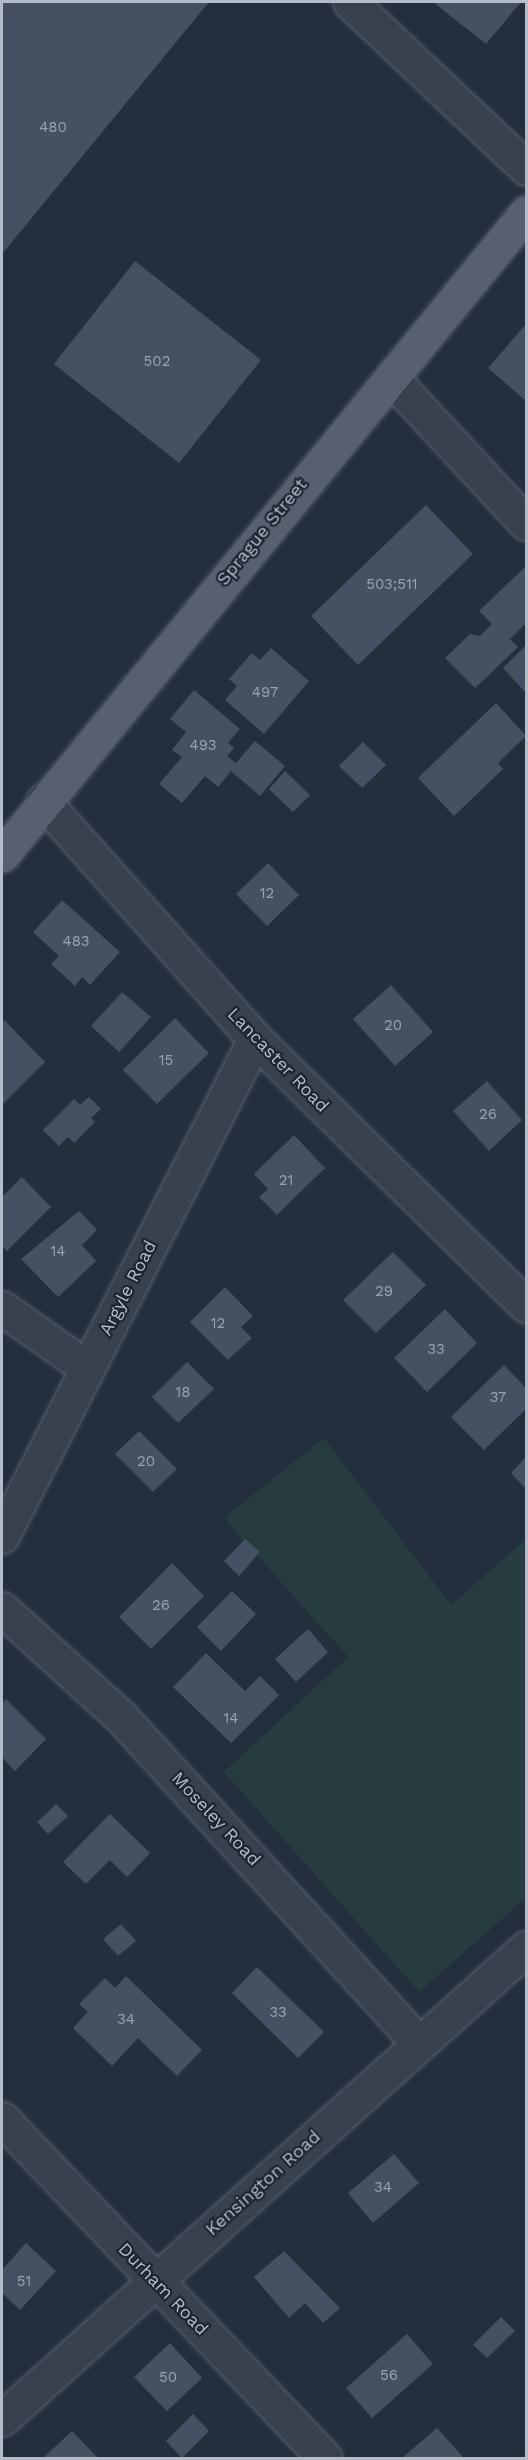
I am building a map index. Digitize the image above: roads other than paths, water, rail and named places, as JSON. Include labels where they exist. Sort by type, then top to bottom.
[{"type":"main road","name":"Sprague Street","points":[[2,855],[43,801],[392,379],[526,213]]},
{"type":"street","points":[[350,2],[526,168]]},
{"type":"street","points":[[392,379],[526,523]]},
{"type":"street","name":"Lancaster Road","points":[[43,801],[255,1039],[526,1305]]},
{"type":"street","name":"Argyle Road","points":[[2,1536],[255,1039]]},
{"type":"street","points":[[2,1308],[87,1368]]},
{"type":"street","name":"Moseley Road","points":[[2,1609],[121,1717],[418,2042]]},
{"type":"street","name":"Kensington Road","points":[[2,2420],[418,2042],[526,1948]]},
{"type":"street","name":"Durham Road","points":[[2,2119],[326,2458]]}]
